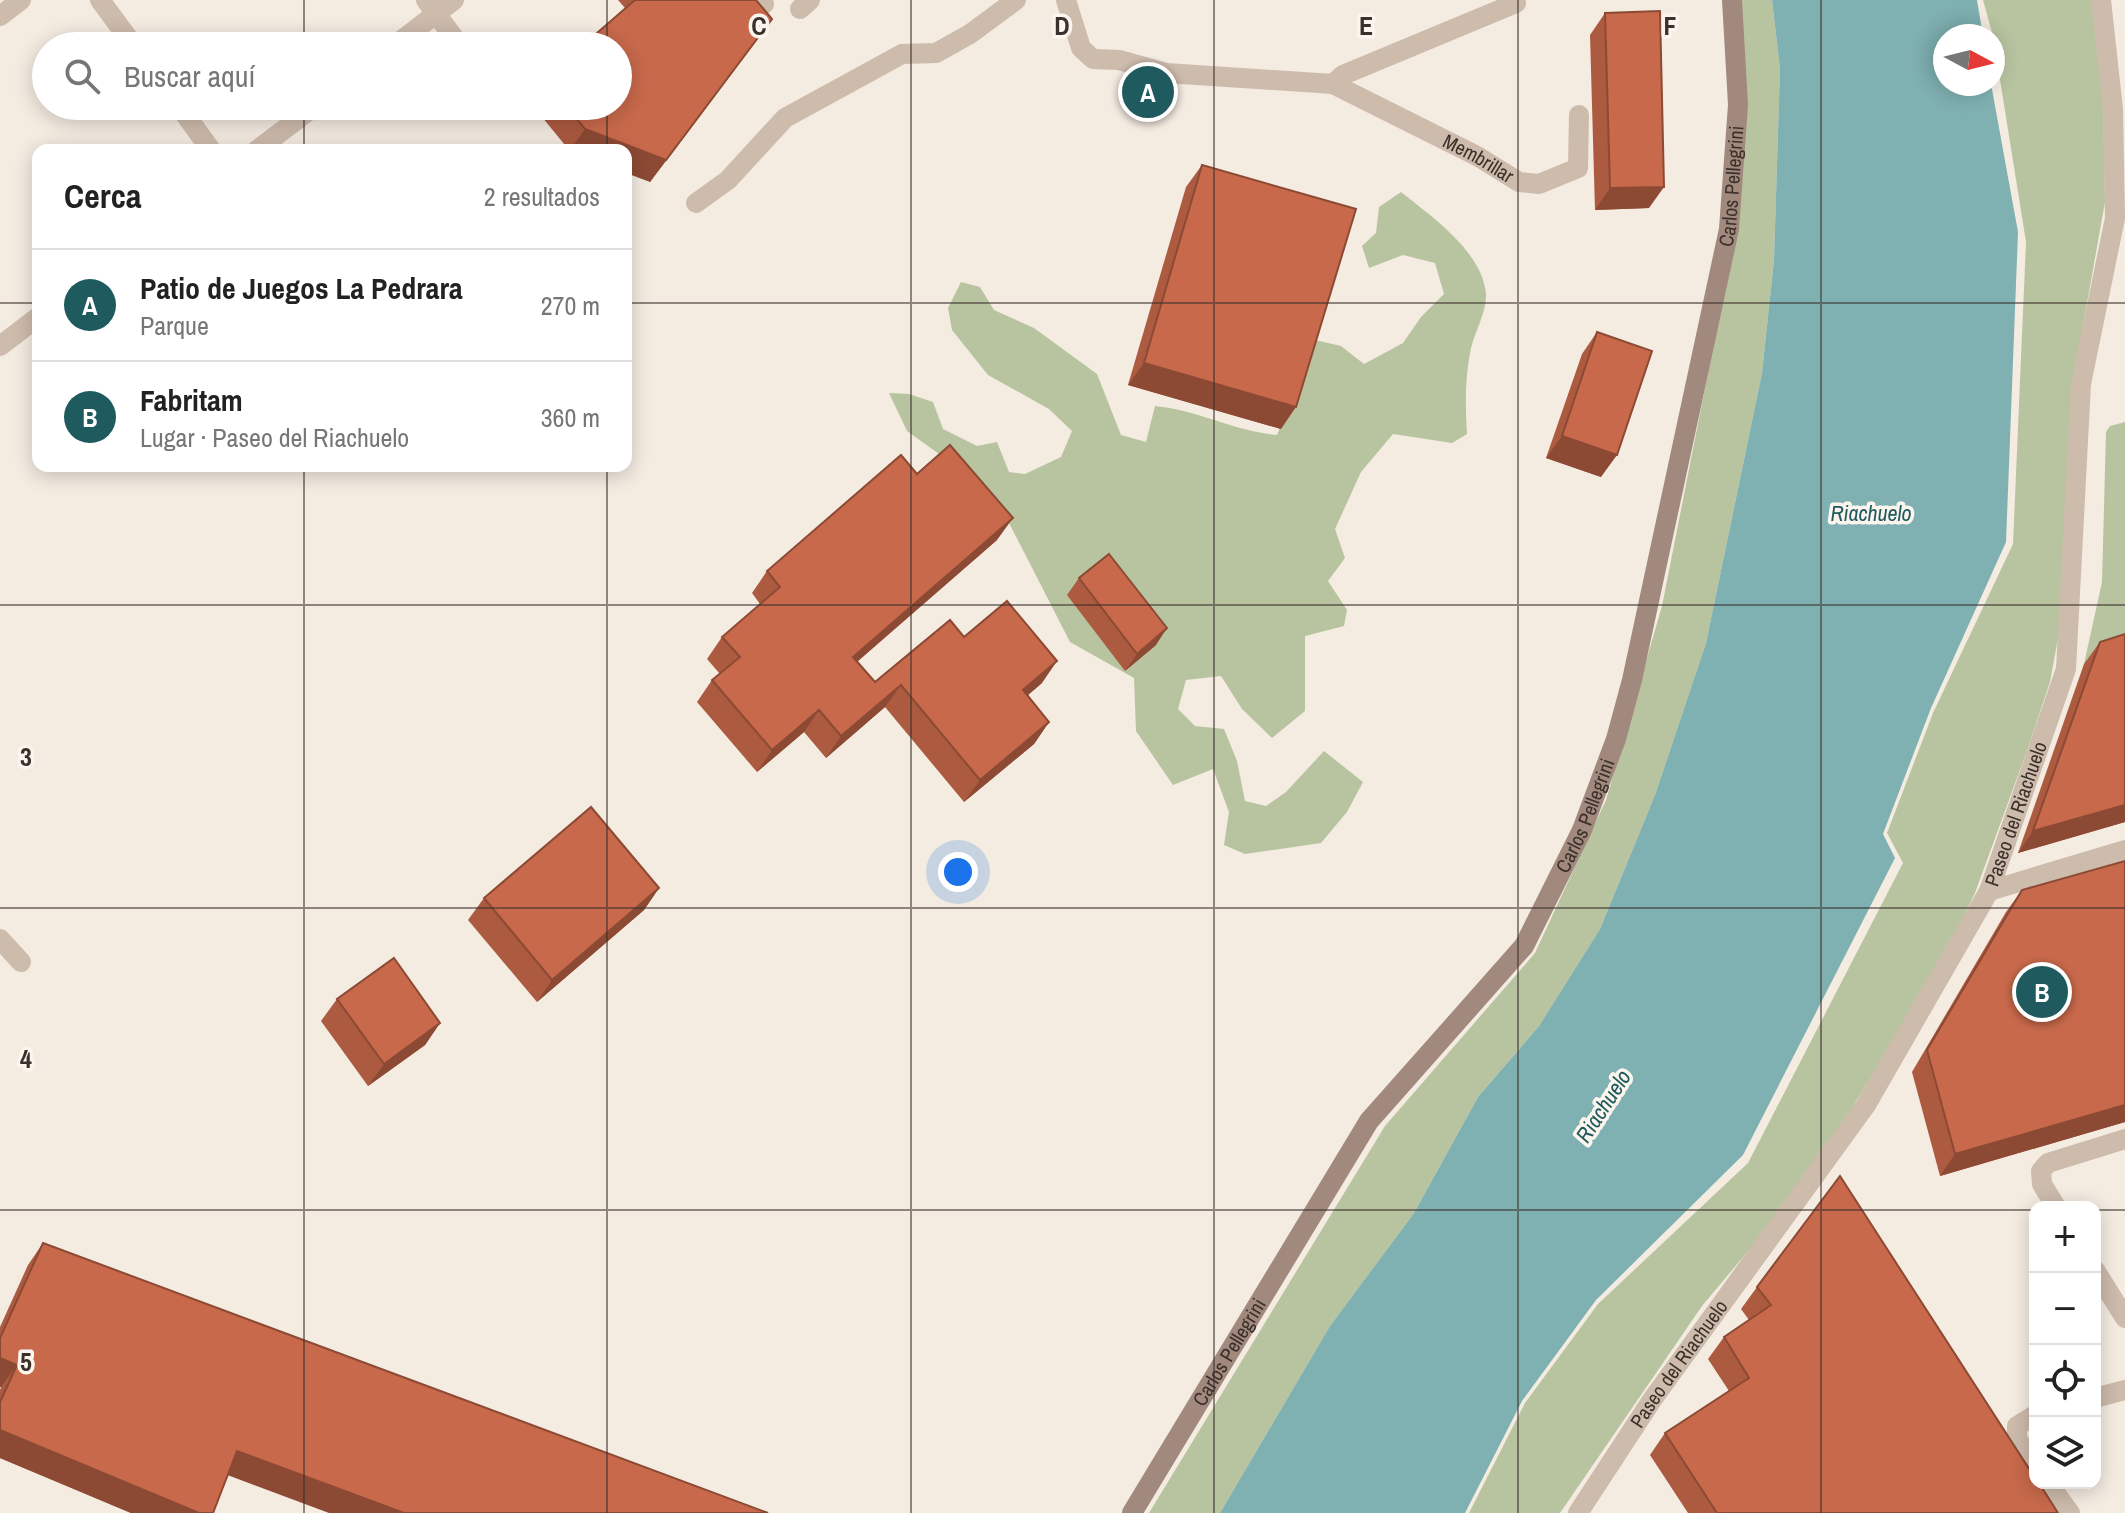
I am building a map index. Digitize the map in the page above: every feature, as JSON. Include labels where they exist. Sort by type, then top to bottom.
[{"type":"street","points":[[0,16],[21,0]]},
{"type":"street","points":[[100,0],[124,32]]},
{"type":"street","points":[[407,32],[431,7],[454,0]]},
{"type":"street","points":[[696,203],[728,180],[785,118],[902,54],[930,56],[970,34],[1016,0]]},
{"type":"street","points":[[1066,0],[1081,48],[1093,59],[1119,60],[1166,73],[1333,84],[1343,75],[1516,3]]},
{"type":"street","name":"Carlos Pellegrini","points":[[1132,1513],[1369,1121],[1524,946],[1582,830],[1616,739],[1632,680],[1729,229],[1738,105],[1732,0]]},
{"type":"street","name":"Paseo del Riachuelo","points":[[1578,1513],[1652,1400],[1866,1105],[1989,891],[2066,669],[2081,384],[2115,218],[2113,109],[2101,0]]},
{"type":"street","points":[[431,7],[450,32]]},
{"type":"street","name":"Membrillar","points":[[1333,84],[1477,156],[1509,178],[1529,185],[1578,168],[1579,115]]},
{"type":"street","points":[[189,120],[207,144]]},
{"type":"street","points":[[265,144],[297,120]]},
{"type":"street","points":[[0,346],[32,322]]},
{"type":"street","points":[[1989,891],[2125,850]]},
{"type":"street","points":[[0,939],[21,962]]},
{"type":"street","points":[[2052,1201],[2042,1184],[2041,1171],[2048,1163],[2125,1139]]},
{"type":"street","points":[[2097,1273],[2125,1318]]},
{"type":"street","points":[[2101,1396],[2125,1390]]},
{"type":"street","points":[[2029,1419],[2017,1426],[2017,1439],[2029,1456]]},
{"type":"street","points":[[2052,1489],[2070,1513]]},
{"type":"green space","points":[[1740,0],[1772,0],[1780,69],[1774,260],[1762,373],[1706,643],[1655,795],[1600,929],[1539,1026],[1478,1097],[1414,1213],[1330,1326],[1220,1513],[1149,1513],[1385,1126],[1535,953],[1606,800],[1662,606],[1725,287]]},
{"type":"green space","points":[[1983,0],[2093,0],[2103,86],[2105,202],[2078,354],[2063,611],[2050,682],[2028,748],[1975,893],[1944,956],[1796,1194],[1702,1306],[1560,1513],[1469,1513],[1525,1403],[1598,1304],[1748,1163],[1903,863],[1887,833],[1933,713],[2013,544],[2026,242],[2003,96],[2005,24],[1990,24]]},
{"type":"green space","points":[[1126,72],[1175,83],[1169,111],[1120,101]]},
{"type":"green space","points":[[1401,192],[1454,236],[1466,249],[1482,278],[1486,300],[1468,369],[1467,434],[1452,443],[1393,434],[1361,472],[1335,529],[1345,558],[1328,581],[1347,610],[1344,626],[1305,636],[1305,711],[1272,738],[1242,709],[1221,676],[1186,680],[1178,709],[1195,726],[1224,729],[1237,761],[1245,801],[1266,806],[1286,792],[1324,751],[1363,782],[1347,812],[1321,843],[1245,854],[1224,845],[1229,812],[1213,769],[1173,785],[1136,731],[1134,678],[1070,642],[1008,521],[960,469],[907,431],[889,393],[909,394],[933,402],[943,429],[977,446],[997,442],[1009,472],[1025,474],[1061,457],[1072,431],[1049,409],[988,375],[952,330],[948,308],[961,282],[980,287],[994,310],[1034,328],[1097,374],[1121,435],[1146,442],[1155,406],[1277,435],[1315,340],[1341,346],[1364,364],[1403,343],[1421,317],[1444,294],[1435,263],[1403,255],[1369,268],[1362,246],[1376,233],[1379,207]]},
{"type":"green space","points":[[2125,422],[2125,652],[2084,664],[2102,582],[2106,432],[2110,426]]},
{"type":"water","name":"Riachuelo","points":[[1772,0],[1977,0],[1981,24],[1933,24],[1933,96],[1993,96],[2018,232],[2006,542],[1931,708],[1883,834],[1895,858],[1743,1155],[1596,1300],[1522,1401],[1465,1513],[1220,1513],[1330,1326],[1414,1213],[1478,1097],[1539,1026],[1600,929],[1655,795],[1706,643],[1762,373],[1774,260],[1780,69]]},
{"type":"building","points":[[635,0],[756,0],[772,19],[666,160],[632,147],[632,144],[585,129],[578,120],[632,120],[632,32],[598,32]]},
{"type":"building","points":[[1660,11],[1664,187],[1610,188],[1605,13]]},
{"type":"building","points":[[1202,165],[1356,209],[1296,407],[1144,363]]},
{"type":"building","points":[[1597,332],[1652,351],[1617,455],[1562,436]]},
{"type":"building","points":[[950,445],[1013,518],[853,657],[875,682],[950,620],[964,637],[1007,601],[1057,661],[1023,690],[1049,722],[980,780],[901,685],[841,736],[819,710],[772,750],[712,680],[740,657],[722,637],[780,587],[767,571],[901,455],[917,474]]},
{"type":"building","points":[[1109,554],[1167,628],[1137,654],[1079,578]]},
{"type":"building","points":[[2125,634],[2125,805],[2033,831],[2100,642]]},
{"type":"building","points":[[591,807],[659,888],[552,980],[484,898]]},
{"type":"building","points":[[2125,861],[2125,1105],[1955,1154],[1927,1050],[2022,890]]},
{"type":"building","points":[[394,958],[440,1023],[384,1064],[337,999]]},
{"type":"building","points":[[1840,1176],[2029,1469],[2029,1489],[2043,1489],[2058,1513],[1717,1513],[1665,1433],[1749,1378],[1724,1337],[1771,1305],[1757,1287]]},
{"type":"building","points":[[43,1243],[768,1513],[404,1513],[237,1451],[213,1513],[199,1513],[0,1430],[0,1402],[17,1365],[0,1358],[0,1338]]},
{"type":"place","name":"Patio de Juegos La Pedrara","points":[[1148,92]]},
{"type":"place","name":"Fabritam","points":[[2042,992]]}]
